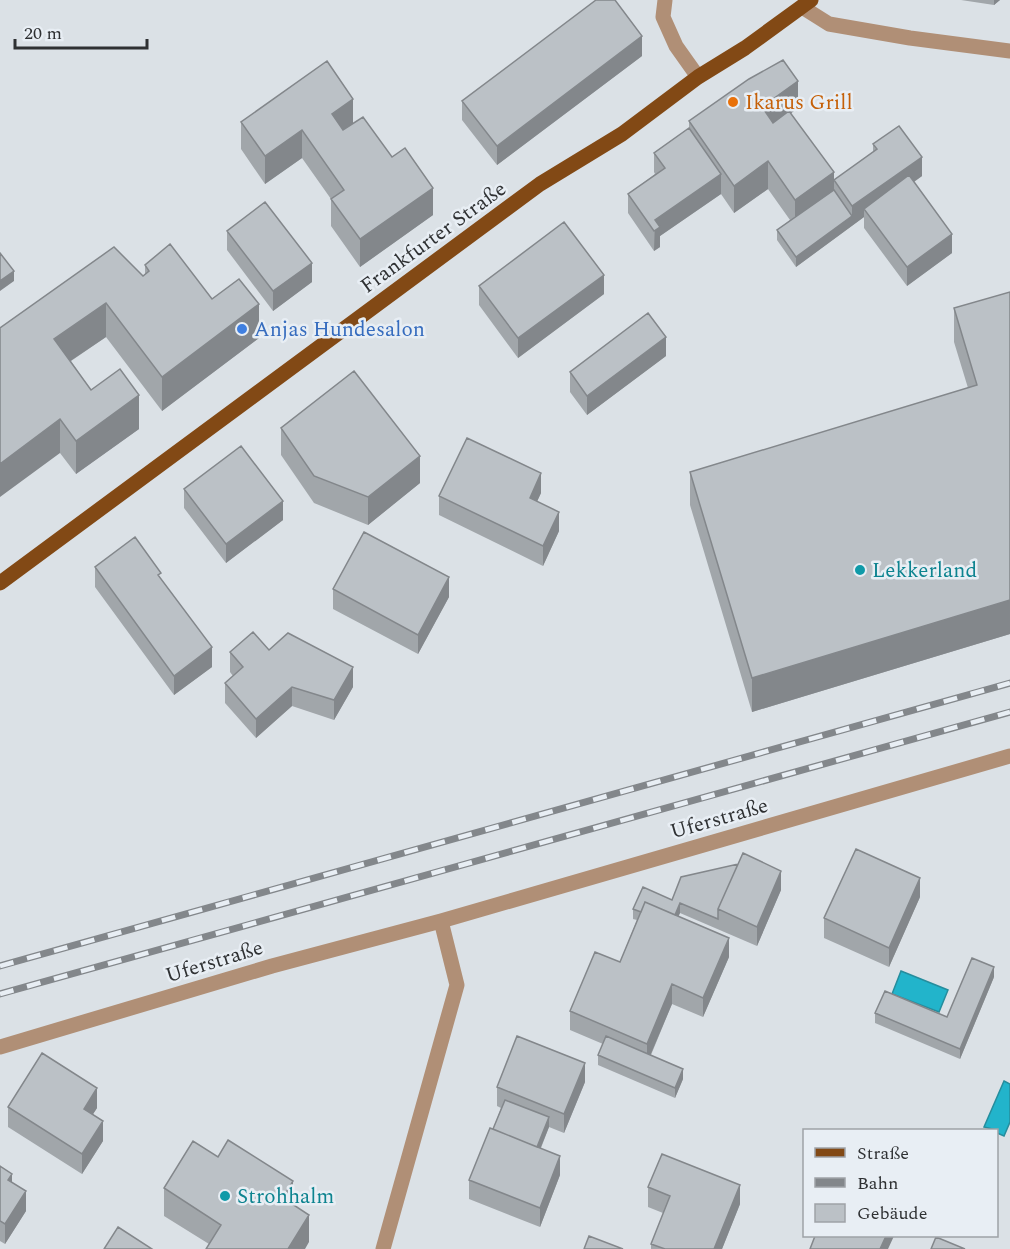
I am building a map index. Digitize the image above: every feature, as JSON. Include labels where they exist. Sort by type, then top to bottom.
[{"type":"main road","name":"Frankfurter Straße","points":[[0,583],[540,184],[622,134],[698,77],[745,48],[806,4]]},
{"type":"street","points":[[665,0],[663,17],[676,46],[698,77]]},
{"type":"street","points":[[806,4],[829,24],[910,38],[1010,51]]},
{"type":"street","name":"Uferstraße","points":[[0,1047],[272,966],[441,921],[1010,756]]},
{"type":"street","points":[[382,1249],[457,985],[441,921]]},
{"type":"water","points":[[901,971],[948,990],[939,1012],[892,994]]},
{"type":"water","points":[[1004,1081],[1010,1084],[1010,1122],[1004,1136],[998,1133],[998,1129],[984,1127]]},
{"type":"building","points":[[596,0],[615,0],[642,36],[497,146],[462,101]]},
{"type":"building","points":[[783,60],[798,81],[762,107],[773,123],[789,111],[834,172],[795,200],[768,161],[734,186],[689,121],[749,79]]},
{"type":"building","points":[[327,61],[353,99],[332,114],[343,130],[363,117],[392,157],[405,148],[433,188],[360,239],[331,199],[344,190],[302,130],[265,156],[241,122]]},
{"type":"building","points":[[899,126],[922,157],[852,206],[834,180],[877,149],[873,144]]},
{"type":"building","points":[[689,128],[721,174],[655,220],[660,227],[654,231],[628,194],[665,168],[654,153]]},
{"type":"building","points":[[909,175],[952,234],[907,267],[864,209]]},
{"type":"building","points":[[834,190],[852,216],[796,257],[777,230]]},
{"type":"building","points":[[265,202],[312,263],[273,291],[227,231]]},
{"type":"building","points":[[564,222],[604,275],[518,338],[479,286]]},
{"type":"building","points":[[170,244],[212,299],[239,279],[259,304],[162,377],[106,303],[54,339],[91,390],[120,369],[139,395],[76,441],[60,419],[0,464],[0,328],[114,247],[143,276],[149,271],[145,265]]},
{"type":"building","points":[[0,253],[14,271],[0,281]]},
{"type":"building","name":"Lekkerland","points":[[1010,292],[1010,600],[752,678],[690,472],[977,385],[954,308]]},
{"type":"building","points":[[648,313],[666,337],[587,396],[570,372]]},
{"type":"building","points":[[354,371],[420,456],[368,497],[314,476],[281,428]]},
{"type":"building","points":[[467,438],[541,473],[530,498],[559,512],[543,546],[439,496]]},
{"type":"building","points":[[241,446],[283,501],[226,544],[184,489]]},
{"type":"building","points":[[364,532],[449,577],[418,635],[333,589]]},
{"type":"building","points":[[135,537],[161,573],[158,575],[212,647],[174,676],[95,567]]},
{"type":"building","points":[[253,632],[269,650],[288,633],[353,667],[334,700],[292,687],[256,719],[225,683],[243,667],[230,652]]},
{"type":"building","points":[[856,849],[920,878],[889,948],[824,918]]},
{"type":"building","points":[[743,853],[781,871],[757,927],[718,909]]},
{"type":"building","points":[[738,864],[718,909],[718,919],[680,903],[675,915],[645,902],[641,912],[633,909],[643,887],[672,900],[681,877]]},
{"type":"building","points":[[645,902],[729,938],[703,998],[672,984],[647,1044],[570,1011],[595,952],[620,962]]},
{"type":"building","points":[[972,958],[994,967],[960,1049],[875,1013],[885,991],[947,1017]]},
{"type":"building","points":[[517,1036],[585,1063],[564,1114],[497,1087]]},
{"type":"building","points":[[606,1036],[683,1069],[675,1088],[598,1055]]},
{"type":"building","points":[[42,1053],[97,1088],[84,1109],[103,1121],[82,1154],[8,1107]]},
{"type":"building","points":[[505,1100],[549,1117],[537,1147],[493,1129]]},
{"type":"building","points":[[490,1128],[560,1156],[540,1208],[469,1180]]},
{"type":"building","name":"Strohhalm","points":[[228,1140],[293,1181],[283,1198],[309,1215],[288,1249],[206,1249],[221,1225],[164,1188],[193,1141],[218,1157]]},
{"type":"building","points":[[662,1154],[740,1185],[714,1249],[665,1249],[651,1244],[670,1196],[648,1187]]},
{"type":"building","points":[[0,1166],[12,1174],[8,1180],[26,1191],[5,1224],[0,1221]]},
{"type":"building","points":[[118,1227],[152,1249],[104,1249]]},
{"type":"building","points":[[589,1236],[623,1249],[584,1249]]},
{"type":"building","points":[[815,1237],[886,1237],[880,1249],[810,1249]]},
{"type":"building","points":[[936,1237],[965,1249],[931,1249]]},
{"type":"railway","points":[[0,966],[1010,683]]},
{"type":"railway","points":[[0,994],[1010,712]]},
{"type":"place","name":"Ikarus Grill","points":[[733,102]]},
{"type":"place","name":"Anjas Hundesalon","points":[[242,329]]},
{"type":"place","name":"Lekkerland","points":[[860,570]]},
{"type":"place","name":"Strohhalm","points":[[225,1196]]}]
